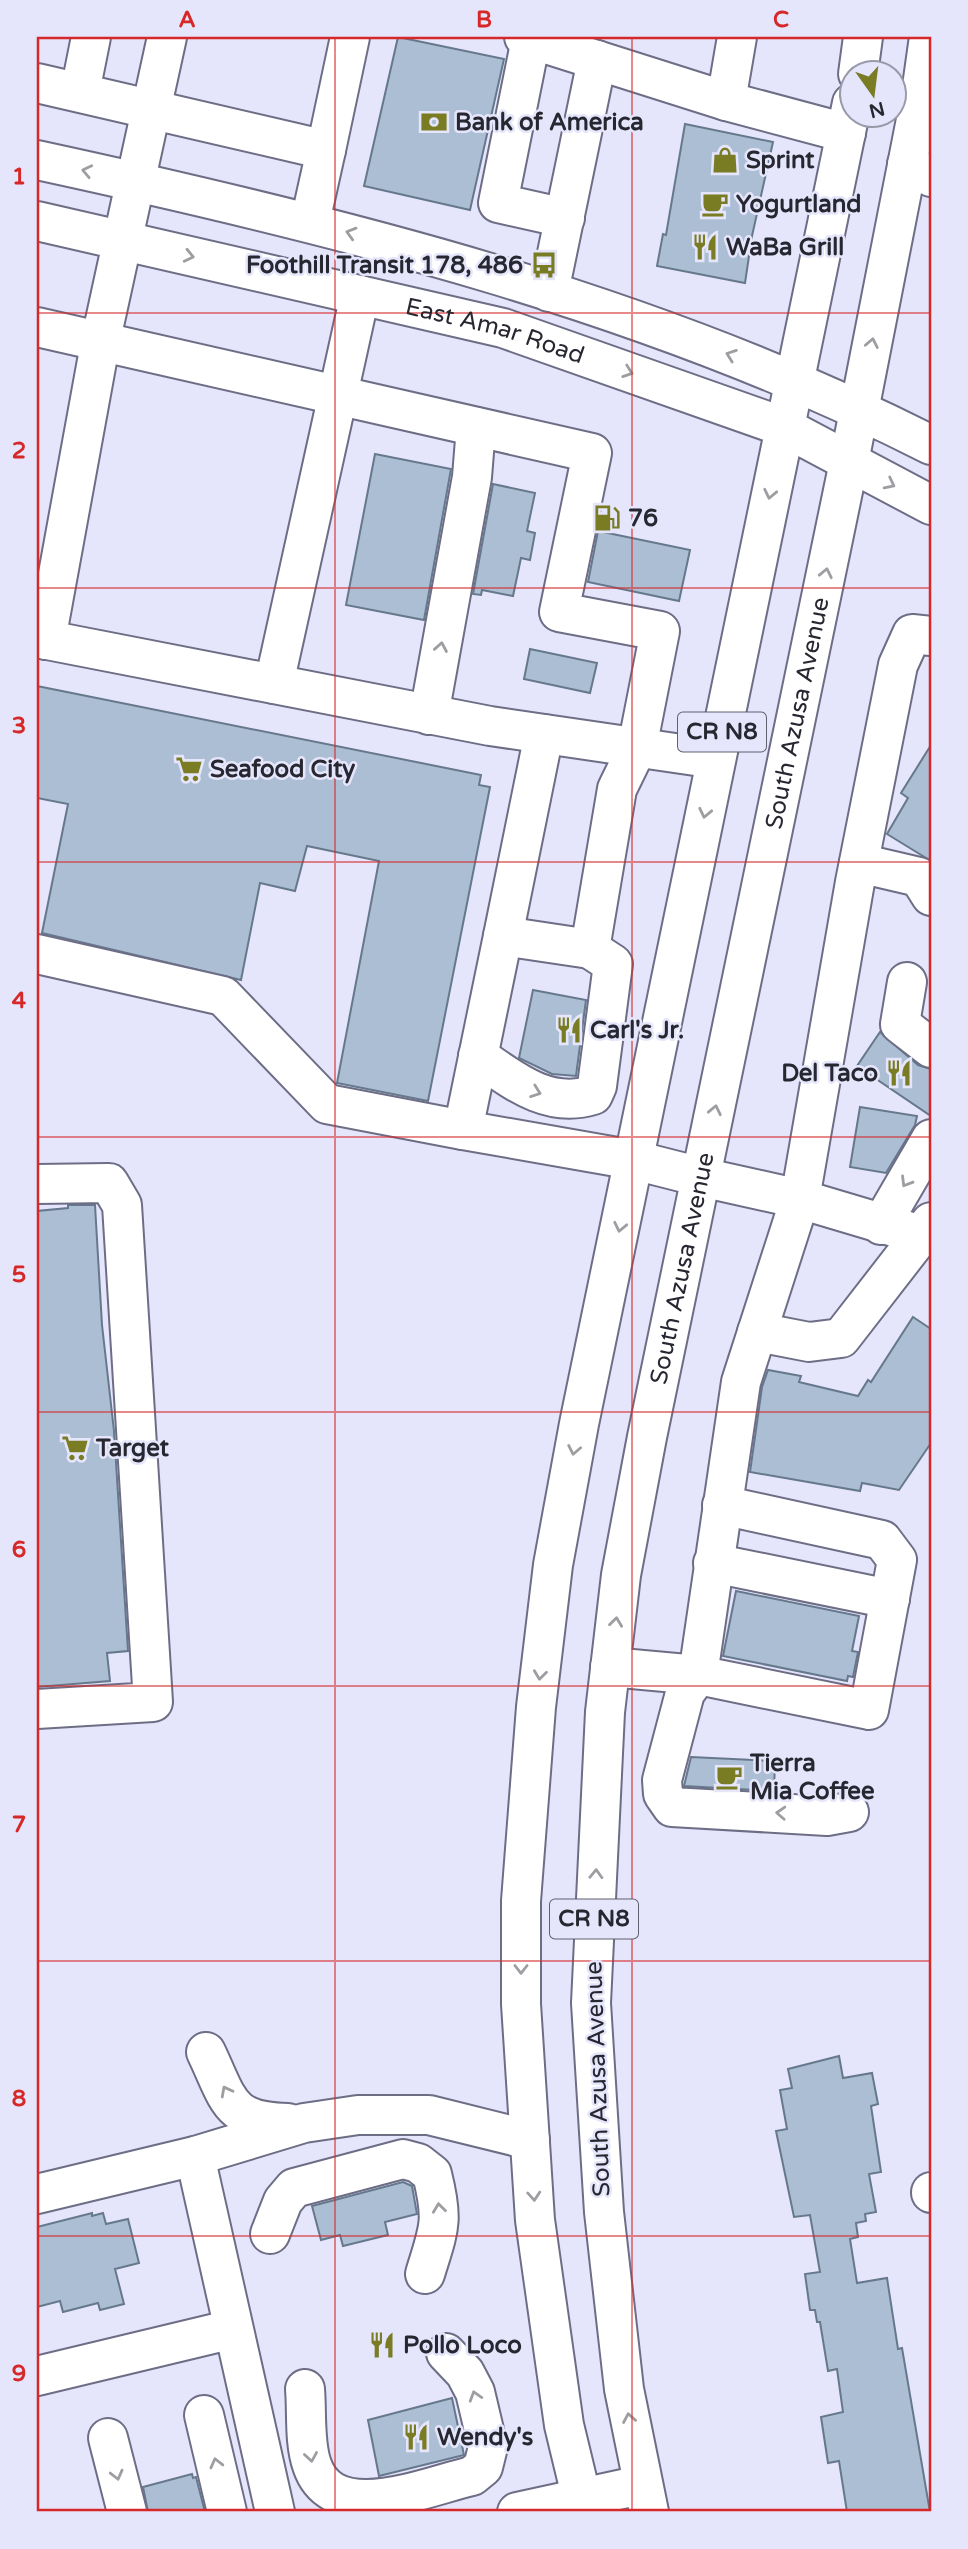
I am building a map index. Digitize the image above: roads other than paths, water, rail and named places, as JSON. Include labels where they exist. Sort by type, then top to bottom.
[{"type":"main road","points":[[80,92],[91,37]]},
{"type":"main road","points":[[167,37],[104,325],[41,639],[429,715],[716,760]]},
{"type":"main road","points":[[310,222],[350,37]]},
{"type":"main road","points":[[726,101],[737,37]]},
{"type":"main road","points":[[860,60],[863,37]]},
{"type":"main road","name":"South Azusa Avenue","points":[[645,2498],[624,2389],[606,2226],[590,2003],[605,1713],[610,1667],[623,1563],[859,410],[919,171],[929,37]]},
{"type":"main road","points":[[565,218],[499,202],[528,38],[726,101],[838,116]]},
{"type":"main road","points":[[550,292],[597,60]]},
{"type":"main road","points":[[37,83],[154,103],[326,150]]},
{"type":"main road","name":"CR N8","points":[[583,2505],[564,2425],[535,2220],[521,2004],[521,1901],[536,1707],[553,1565],[846,130]]},
{"type":"main road","points":[[37,160],[310,222],[550,292],[740,358],[931,444]]},
{"type":"main road","name":"East Amar Road","points":[[37,221],[503,328],[784,427],[931,505]]},
{"type":"main road","points":[[274,684],[360,295]]},
{"type":"main road","points":[[37,327],[104,325],[336,395],[592,453],[559,612],[660,631],[637,748],[617,789],[590,949]]},
{"type":"main road","points":[[429,715],[472,477],[476,427]]},
{"type":"main road","points":[[849,1812],[827,1816],[672,1807],[663,1794],[662,1780],[685,1693],[698,1675],[741,1382],[800,1199],[859,863],[898,665],[912,634],[931,636]]},
{"type":"main road","points":[[463,1129],[544,734]]},
{"type":"main road","points":[[859,863],[927,885]]},
{"type":"main road","points":[[478,1056],[522,1087],[562,1101],[593,1095],[597,1086],[612,964],[590,949],[503,936]]},
{"type":"main road","points":[[37,954],[223,996],[327,1104],[634,1160],[800,1199],[881,1225],[926,1228]]},
{"type":"main road","points":[[907,982],[900,1024],[931,1048]]},
{"type":"main road","points":[[881,1225],[931,1139]]},
{"type":"main road","points":[[37,1184],[108,1183],[122,1205],[153,1702],[37,1709]]},
{"type":"main road","points":[[757,1332],[809,1342],[841,1338],[926,1228]]},
{"type":"main road","points":[[610,1667],[698,1675],[869,1710],[897,1560],[882,1540],[722,1505]]},
{"type":"main road","points":[[713,1563],[890,1599]]},
{"type":"main road","points":[[206,2052],[228,2097],[242,2115],[252,2121],[304,2123]]},
{"type":"main road","points":[[37,2194],[195,2156],[304,2123],[358,2115],[429,2115],[530,2140]]},
{"type":"main road","points":[[195,2156],[275,2512]]},
{"type":"main road","points":[[270,2234],[283,2201],[294,2188],[393,2161],[411,2159],[432,2174],[441,2210],[440,2225],[425,2274]]},
{"type":"main road","points":[[37,2376],[233,2329]]},
{"type":"main road","points":[[306,2389],[311,2463],[317,2477],[331,2492],[359,2501],[472,2476],[483,2468],[488,2447],[471,2382],[446,2353]]},
{"type":"main road","points":[[204,2415],[228,2512]]},
{"type":"main road","points":[[108,2438],[127,2512]]},
{"type":"main road","points":[[517,2512],[645,2498]]},
{"type":"place","name":"Bank of America","points":[[434,122]]},
{"type":"place","name":"Sprint","points":[[725,160]]},
{"type":"place","name":"Yogurtland","points":[[715,204]]},
{"type":"place","name":"WaBa Grill","points":[[705,247]]},
{"type":"place","name":"Foothill Transit 178, 486","points":[[544,265]]},
{"type":"place","name":"76","points":[[607,518]]},
{"type":"place","name":"Seafood City","points":[[189,769]]},
{"type":"place","name":"Carl's Jr.","points":[[569,1030]]},
{"type":"place","name":"Del Taco","points":[[899,1073]]},
{"type":"place","name":"Target","points":[[75,1448]]},
{"type":"place","name":"Tierra Mia Coffee","points":[[729,1777]]},
{"type":"place","name":"Pollo Loco","points":[[382,2345]]},
{"type":"place","name":"Wendy's","points":[[416,2437]]}]
